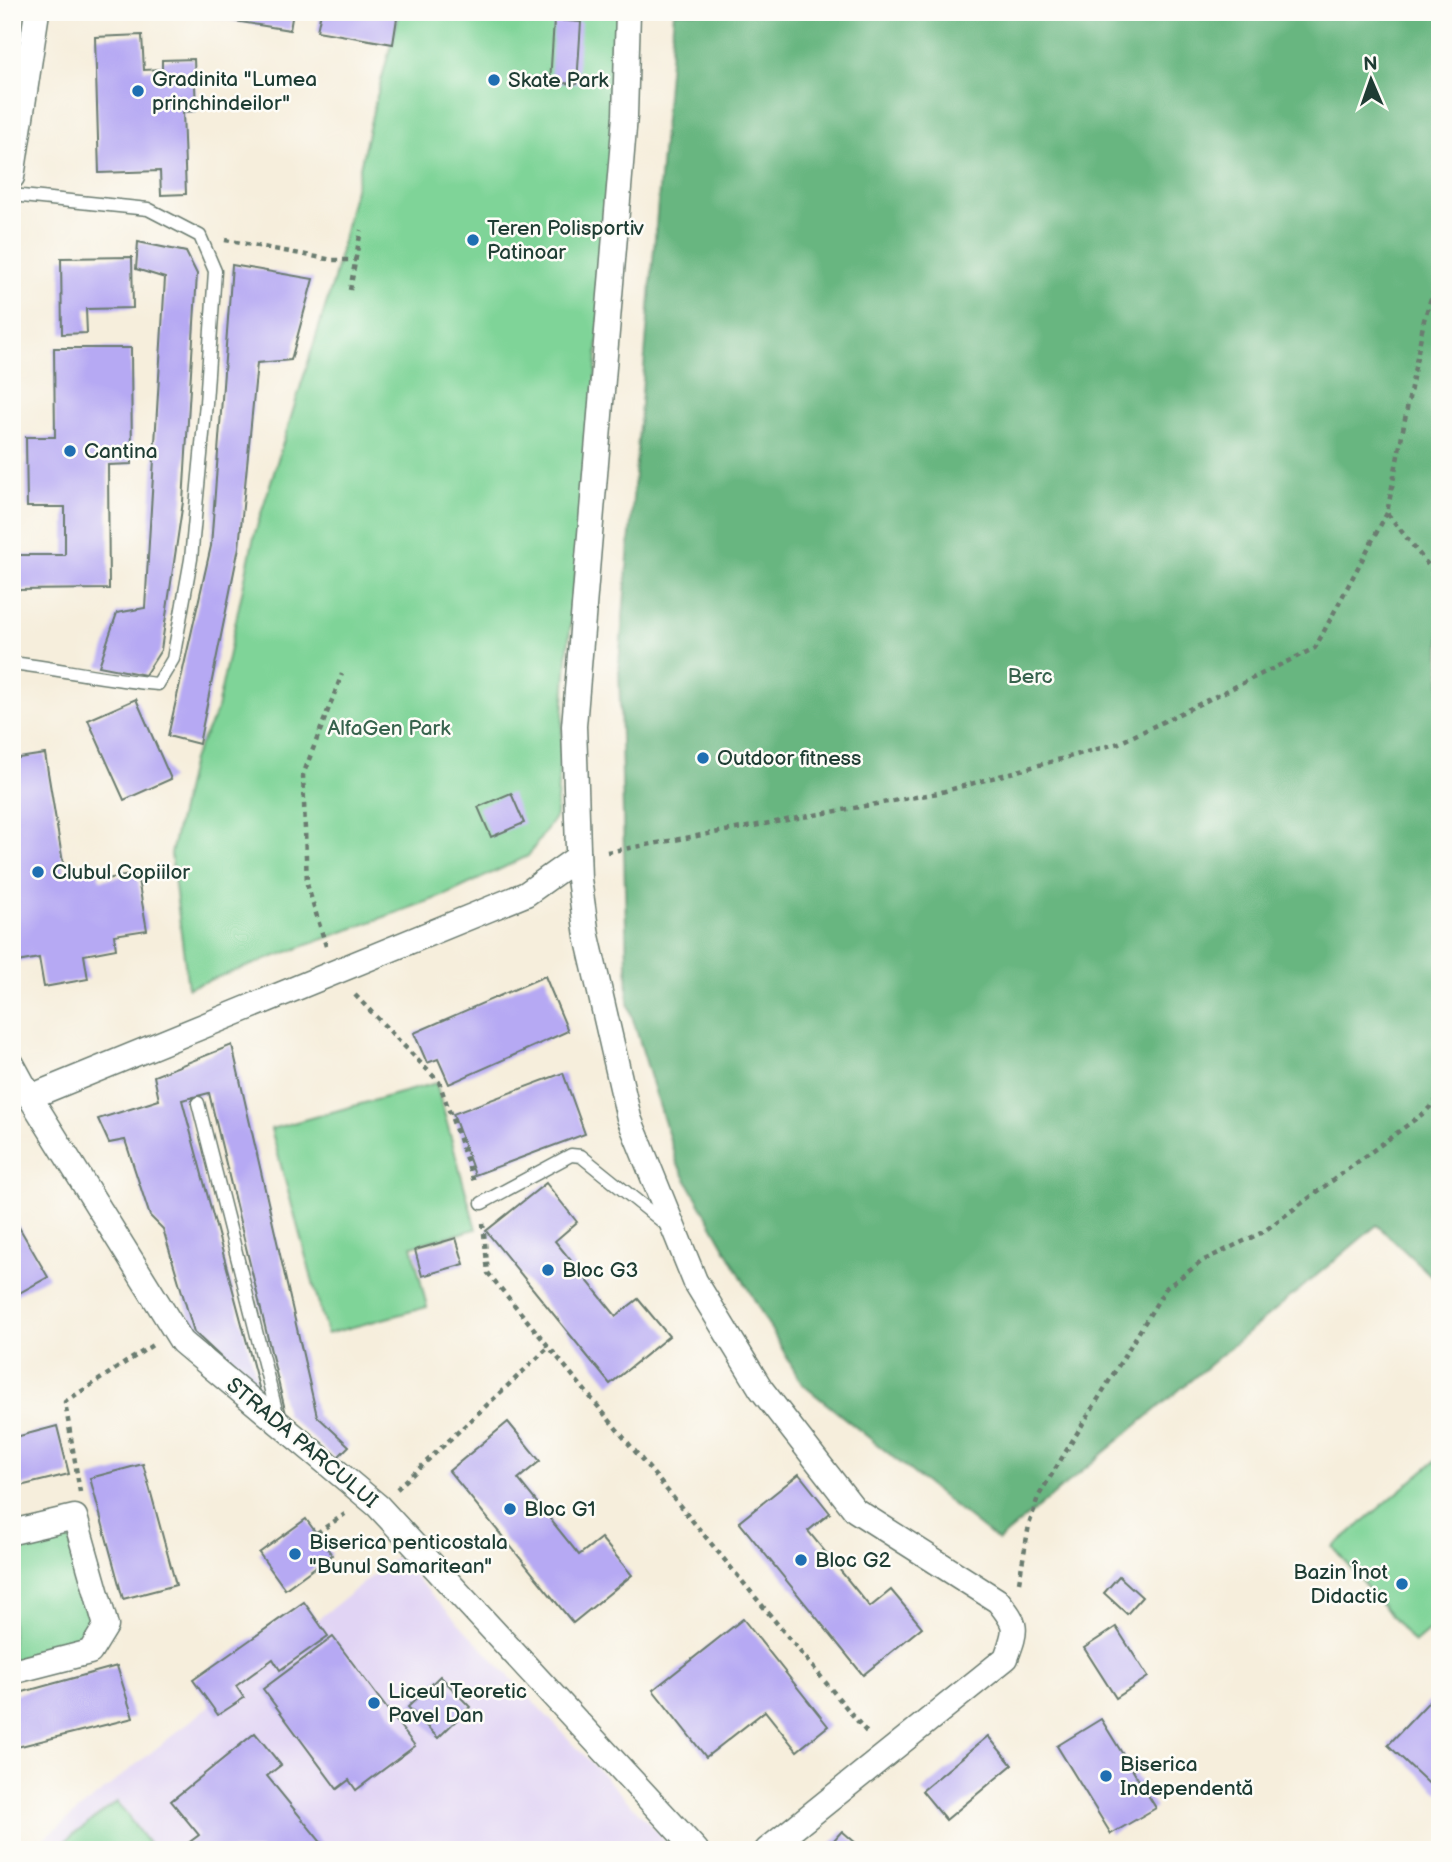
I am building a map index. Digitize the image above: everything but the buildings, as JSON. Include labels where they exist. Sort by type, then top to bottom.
[{"type":"street","points":[[12,177],[37,12]]},
{"type":"street","points":[[628,12],[625,116],[574,726],[579,879],[587,936],[629,1118],[695,1281],[761,1389],[855,1510],[998,1601],[1012,1618],[1015,1633],[1006,1658],[767,1850]]},
{"type":"street","points":[[30,1097],[526,894],[578,857]]},
{"type":"street","name":"STRADA PARCULUI","points":[[12,1064],[183,1342],[378,1506],[696,1850]]},
{"type":"street","points":[[12,1532],[75,1517],[106,1626],[90,1653],[12,1672]]},
{"type":"lane","points":[[12,194],[148,209],[200,236],[215,271],[191,559],[173,659],[158,684],[12,663]]},
{"type":"lane","points":[[198,1103],[279,1424]]},
{"type":"lane","points":[[482,1203],[561,1159],[571,1155],[581,1156],[676,1233]]},
{"type":"path","points":[[350,290],[361,230]]},
{"type":"path","points":[[200,236],[333,260],[356,260]]},
{"type":"path","points":[[578,857],[938,793],[1119,744],[1315,648],[1387,513],[1424,320],[1440,270]]},
{"type":"path","points":[[1387,513],[1440,580]]},
{"type":"path","points":[[342,674],[303,775],[307,884],[334,973],[439,1082],[482,1203],[488,1273],[863,1729]]},
{"type":"path","points":[[1012,1618],[1029,1525],[1038,1497],[1166,1288],[1204,1259],[1263,1232],[1425,1112],[1440,1097]]},
{"type":"path","points":[[75,1517],[80,1493],[65,1402],[175,1330]]},
{"type":"path","points":[[378,1506],[549,1347]]},
{"type":"shaded area","name":"Liceul Teoretic Pavel Dan","points":[[396,1557],[674,1850],[29,1850]]},
{"type":"green space","name":"AlfaGen Park","points":[[400,12],[621,12],[594,399],[567,659],[556,816],[528,856],[448,894],[188,988],[171,854],[192,760],[216,713],[254,536],[334,279],[374,107]]},
{"type":"green space","name":"Berc","points":[[674,12],[1440,12],[1440,1284],[1377,1225],[998,1541],[802,1384],[677,1163],[628,1003],[619,664]]},
{"type":"green space","points":[[436,1083],[476,1229],[412,1246],[427,1307],[327,1334],[271,1129]]},
{"type":"green space","name":"Bazin Înot Didactic","points":[[1440,1457],[1440,1621],[1414,1643],[1333,1547]]},
{"type":"green space","points":[[67,1527],[95,1640],[12,1660],[12,1541]]},
{"type":"green space","points":[[117,1802],[153,1850],[53,1850]]},
{"type":"place","name":"Skate Park","points":[[494,80]]},
{"type":"place","name":"Gradinita \"Lumea princhindeilor\"","points":[[138,91]]},
{"type":"place","name":"Teren Polisportiv Patinoar","points":[[473,240]]},
{"type":"place","name":"Cantina","points":[[70,451]]},
{"type":"place","name":"Outdoor fitness","points":[[703,758]]},
{"type":"place","name":"Clubul Copiilor","points":[[38,872]]},
{"type":"place","name":"Bloc G3","points":[[548,1270]]},
{"type":"place","name":"Bloc G1","points":[[510,1509]]},
{"type":"place","name":"Biserica penticostala \"Bunul Samaritean\"","points":[[295,1554]]},
{"type":"place","name":"Bloc G2","points":[[801,1560]]},
{"type":"place","name":"Bazin Înot Didactic","points":[[1402,1584]]},
{"type":"place","name":"Liceul Teoretic Pavel Dan","points":[[374,1703]]},
{"type":"place","name":"Biserica Independentă","points":[[1106,1776]]}]
